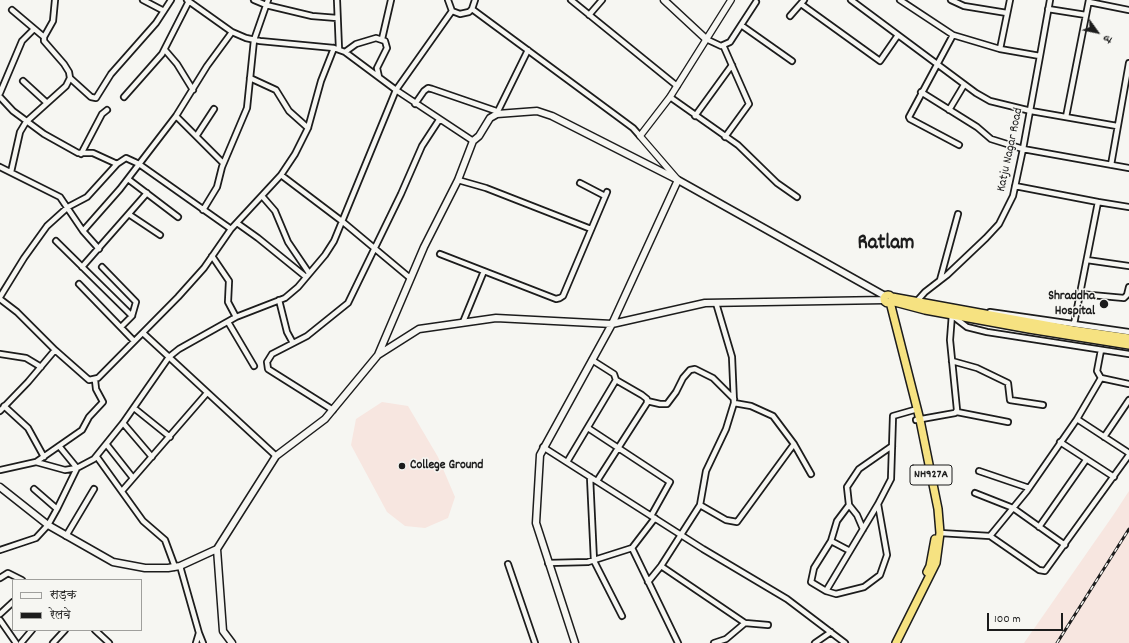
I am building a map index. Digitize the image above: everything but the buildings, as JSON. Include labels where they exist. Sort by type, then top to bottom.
[{"type":"highway","points":[[888,300],[917,301],[953,311],[1129,345]]},
{"type":"highway","points":[[888,300],[1129,338]]},
{"type":"highway","name":"NH927A","points":[[888,300],[914,410],[918,420],[934,510],[936,533],[930,566],[890,643]]},
{"type":"highway","name":"NH927A","points":[[888,300],[918,420],[938,509],[940,533],[936,563],[896,643]]},
{"type":"main road","points":[[664,0],[706,38]]},
{"type":"main road","points":[[0,487],[48,525],[113,562],[145,568],[177,566],[217,549],[276,456],[325,419],[378,355],[410,278],[458,180],[473,141],[479,136],[490,118],[496,112],[537,111],[552,116],[678,180],[888,300]]},
{"type":"main road","points":[[575,643],[536,523],[540,454],[612,324],[678,180]]},
{"type":"main road","points":[[378,355],[419,329],[496,318],[612,324],[705,303],[888,300]]},
{"type":"main road","points":[[217,549],[223,631],[232,643]]},
{"type":"street","points":[[44,37],[51,26],[55,0]]},
{"type":"street","points":[[143,0],[164,11]]},
{"type":"street","points":[[70,78],[91,98],[96,98],[116,68],[156,24],[171,0]]},
{"type":"street","points":[[254,0],[267,2],[312,16],[337,18]]},
{"type":"street","points":[[337,0],[339,50]]},
{"type":"street","points":[[379,78],[377,68],[387,48],[382,39],[391,0]]},
{"type":"street","points":[[448,0],[452,11],[465,14],[472,8],[475,0]]},
{"type":"street","points":[[571,0],[677,86]]},
{"type":"street","points":[[589,15],[602,0]]},
{"type":"street","points":[[640,136],[670,97],[730,2],[724,0]]},
{"type":"street","points":[[851,0],[964,85],[990,101],[1030,111],[1117,126]]},
{"type":"street","points":[[900,0],[953,35],[1000,49],[1040,56]]},
{"type":"street","points":[[1000,49],[1010,0]]},
{"type":"street","name":"Katju Nagar Road","points":[[917,301],[925,292],[986,238],[999,224],[1007,210],[1015,186],[1024,149],[1050,0]]},
{"type":"street","points":[[124,97],[165,50],[188,1],[232,32],[254,40],[334,48],[345,52],[415,104],[473,141]]},
{"type":"street","points":[[954,1],[964,6],[1007,12]]},
{"type":"street","points":[[1066,117],[1089,1],[1129,10]]},
{"type":"street","points":[[203,210],[217,187],[223,163],[247,108],[254,40],[267,2]]},
{"type":"street","points":[[706,38],[718,46],[730,42],[756,2]]},
{"type":"street","points":[[790,16],[803,2],[880,61],[898,35]]},
{"type":"street","points":[[472,8],[633,128],[678,180]]},
{"type":"street","points":[[1048,9],[1086,15]]},
{"type":"street","points":[[11,172],[18,136],[26,122],[66,86],[70,78],[69,72],[64,64],[44,41],[44,37],[12,10]]},
{"type":"street","points":[[36,462],[65,470],[77,468],[97,457],[123,424],[170,357],[187,343],[236,317],[279,300],[292,293],[325,255],[343,222],[366,161],[396,90],[452,11]]},
{"type":"street","points":[[741,25],[792,61]]},
{"type":"street","points":[[0,93],[22,41],[34,28]]},
{"type":"street","points":[[83,231],[128,179],[176,116],[232,32]]},
{"type":"street","points":[[953,35],[909,114],[910,119],[959,145]]},
{"type":"street","points":[[345,52],[356,44],[376,38],[382,39]]},
{"type":"street","points":[[723,45],[749,104],[725,137]]},
{"type":"street","points":[[231,230],[139,164],[126,158],[117,164],[87,197],[68,207],[40,234],[0,298],[17,312],[55,350],[85,377],[89,380],[95,380],[143,333],[204,268],[231,230],[281,175],[295,154],[308,128],[321,81],[334,48]]},
{"type":"street","points":[[165,50],[177,64],[193,90]]},
{"type":"street","points":[[415,104],[424,91],[428,88],[496,112],[528,50]]},
{"type":"street","points":[[1111,165],[1129,63]]},
{"type":"street","points":[[695,116],[732,64]]},
{"type":"street","points":[[250,78],[276,90],[289,111],[308,128]]},
{"type":"street","points":[[23,81],[47,103]]},
{"type":"street","points":[[949,110],[964,85]]},
{"type":"street","points":[[921,92],[977,127],[989,138],[1024,149],[1129,168]]},
{"type":"street","points":[[0,97],[26,122],[44,134],[81,154],[93,153],[117,164]]},
{"type":"street","points":[[670,97],[738,145],[777,183],[797,197]]},
{"type":"street","points":[[197,135],[214,109]]},
{"type":"street","points":[[81,154],[102,114],[107,110]]},
{"type":"street","points":[[176,116],[197,135],[223,163]]},
{"type":"street","points":[[333,410],[268,369],[267,362],[272,354],[307,336],[348,303],[401,194],[422,146],[439,120]]},
{"type":"street","points":[[1,169],[11,172],[54,193],[68,207],[83,231],[99,249]]},
{"type":"street","points":[[281,175],[343,222],[410,278]]},
{"type":"street","points":[[128,179],[178,216]]},
{"type":"street","points":[[458,180],[486,188],[592,229]]},
{"type":"street","points":[[440,254],[556,299],[560,298],[563,296],[606,194],[580,183]]},
{"type":"street","points":[[1015,186],[1129,207]]},
{"type":"street","points":[[82,267],[130,215],[147,193]]},
{"type":"street","points":[[262,196],[275,211],[288,242],[307,275]]},
{"type":"street","points":[[1074,324],[1098,202]]},
{"type":"street","points":[[940,280],[958,214]]},
{"type":"street","points":[[130,215],[160,235]]},
{"type":"street","points":[[237,223],[258,238],[282,260],[307,275]]},
{"type":"street","points":[[56,241],[132,316]]},
{"type":"street","points":[[212,256],[229,281],[228,302],[236,317]]},
{"type":"street","points":[[1087,260],[1129,266]]},
{"type":"street","points":[[102,267],[136,302],[132,316],[121,327]]},
{"type":"street","points":[[463,322],[484,271]]},
{"type":"street","points":[[79,284],[134,341]]},
{"type":"street","points":[[1080,294],[1124,298],[1127,295],[1129,287]]},
{"type":"street","points":[[279,300],[287,332],[293,343]]},
{"type":"street","points":[[648,582],[661,566],[700,504],[706,471],[726,429],[734,401],[732,357],[716,304]]},
{"type":"street","points":[[953,311],[978,310],[1129,332]]},
{"type":"street","points":[[953,311],[967,327],[987,332],[1129,354]]},
{"type":"street","points":[[953,311],[950,340],[957,412]]},
{"type":"street","points":[[228,322],[254,366]]},
{"type":"street","points":[[143,333],[276,456]]},
{"type":"street","points":[[0,411],[55,350]]},
{"type":"street","points":[[1101,350],[1097,371],[1101,378],[1129,384]]},
{"type":"street","points":[[0,354],[26,358],[41,367]]},
{"type":"street","points":[[592,360],[614,374],[616,380],[642,395],[647,399],[647,401],[660,404],[667,404],[676,392],[683,378],[690,370],[695,369],[713,378],[734,401],[751,406],[774,416],[794,444],[811,474]]},
{"type":"street","points":[[952,361],[977,368],[1008,383],[1010,400],[1043,405]]},
{"type":"street","points":[[990,536],[1029,488],[1077,419],[1101,378]]},
{"type":"street","points":[[0,470],[36,462],[82,430],[89,417],[103,402],[96,389],[95,380]]},
{"type":"street","points":[[567,462],[616,380]]},
{"type":"street","points":[[122,491],[207,393]]},
{"type":"street","points":[[1104,437],[1129,400]]},
{"type":"street","points":[[598,481],[647,401]]},
{"type":"street","points":[[4,406],[28,428],[44,457]]},
{"type":"street","points":[[134,408],[170,437]]},
{"type":"street","points":[[826,591],[878,504],[891,479],[893,416],[914,410]]},
{"type":"street","points":[[918,420],[957,412],[1008,422]]},
{"type":"street","points":[[940,533],[990,536],[1043,571],[1046,570],[1129,454],[1077,419]]},
{"type":"street","points":[[123,424],[152,457]]},
{"type":"street","points":[[548,563],[594,561],[632,548],[653,517],[670,482],[588,428]]},
{"type":"street","points":[[1060,442],[1114,477]]},
{"type":"street","points":[[107,444],[133,478]]},
{"type":"street","points":[[700,504],[726,520],[737,522],[794,444]]},
{"type":"street","points":[[59,446],[77,468]]},
{"type":"street","points":[[863,529],[857,515],[849,505],[847,487],[859,469],[892,446]]},
{"type":"street","points":[[544,447],[681,535],[787,599],[845,643]]},
{"type":"street","points":[[97,457],[142,521],[165,540],[177,566],[202,643]]},
{"type":"street","points":[[1039,527],[1086,460]]},
{"type":"street","points":[[0,550],[36,538],[48,525],[77,468]]},
{"type":"street","points":[[979,471],[1029,488]]},
{"type":"street","points":[[590,477],[594,561],[622,616]]},
{"type":"street","points":[[34,489],[57,509]]},
{"type":"street","points":[[66,536],[94,489]]},
{"type":"street","points":[[975,493],[1013,508],[1065,545]]},
{"type":"street","points":[[849,505],[838,521],[831,541],[814,568],[811,582],[826,591],[836,594],[864,587],[880,575],[887,555],[878,504]]},
{"type":"street","points":[[831,541],[850,551]]},
{"type":"street","points":[[632,548],[678,643]]},
{"type":"street","points":[[508,564],[535,643]]},
{"type":"street","points":[[661,566],[746,624],[768,625]]},
{"type":"street","points":[[0,578],[8,572],[20,579]]},
{"type":"street","points":[[0,614],[12,603]]},
{"type":"street","points":[[0,620],[16,643]]},
{"type":"street","points":[[714,643],[726,639],[746,624]]},
{"type":"street","points":[[21,643],[31,631]]},
{"type":"street","points":[[53,643],[64,631]]},
{"type":"street","points":[[96,631],[110,643]]},
{"type":"street","points":[[815,643],[831,632]]},
{"type":"street","points":[[196,643],[199,633]]},
{"type":"shaded area","name":"College Ground","points":[[382,402],[408,406],[438,457],[455,497],[448,518],[425,528],[405,526],[387,512],[351,445],[356,419]]},
{"type":"shaded area","points":[[1129,491],[1129,643],[1024,643],[1114,514]]},
{"type":"railway","points":[[1057,643],[1129,529]]},
{"type":"place","name":"Shraddha Hospital","points":[[1104,304]]},
{"type":"place","name":"College Ground","points":[[402,466]]},
{"type":"district","name":"Ratlam","points":[[886,245]]}]
